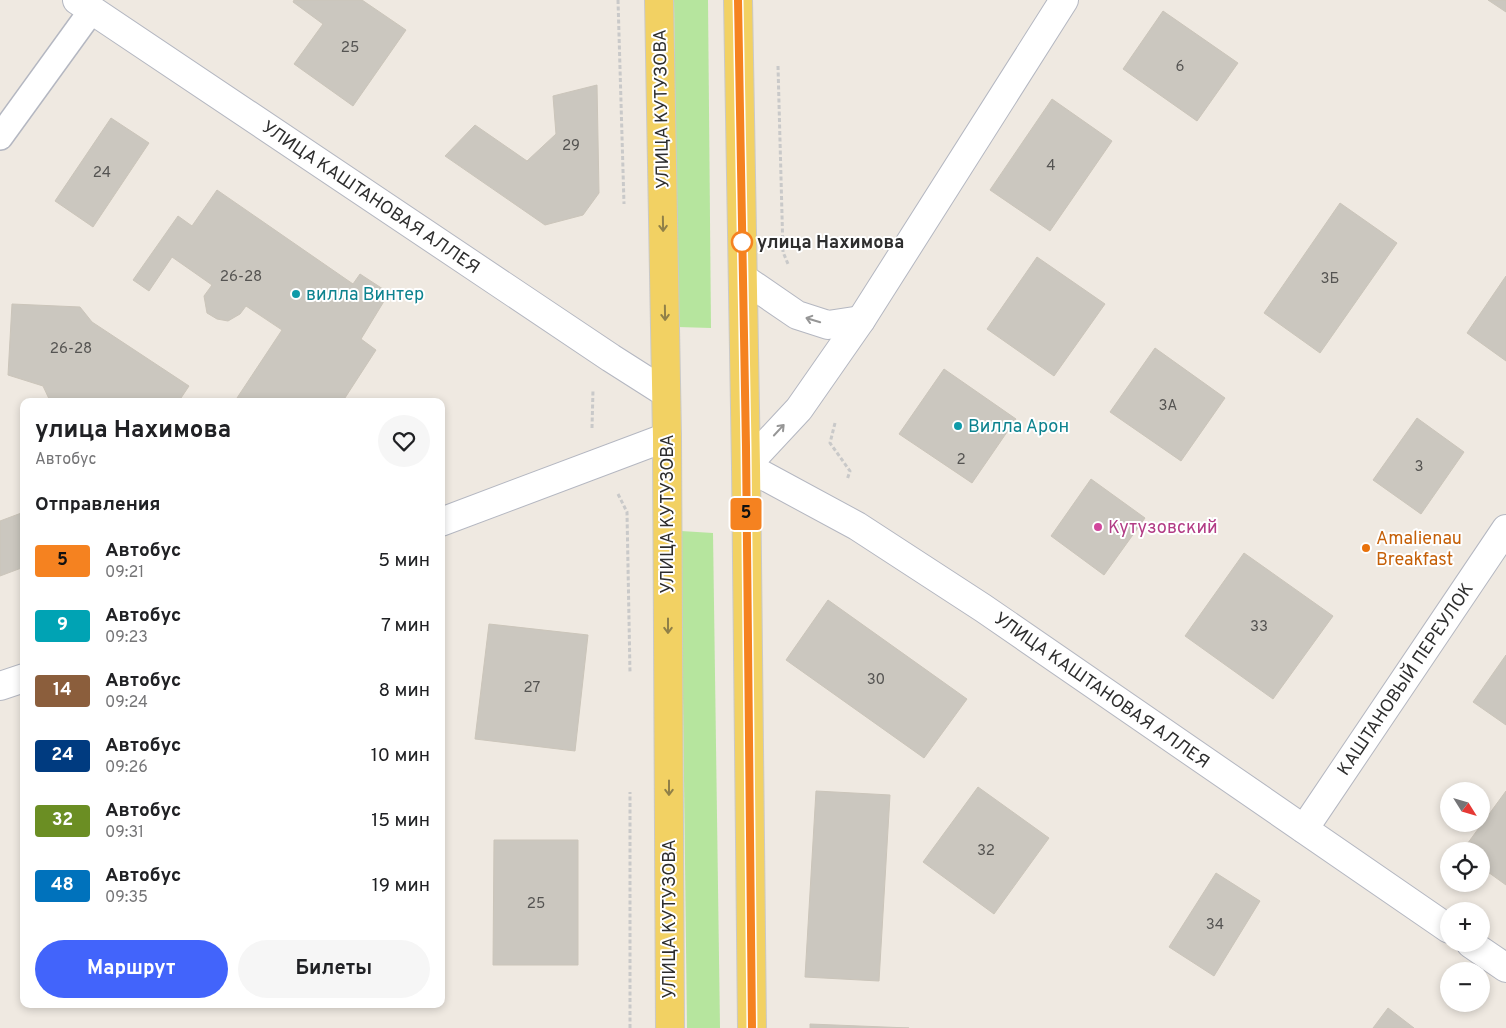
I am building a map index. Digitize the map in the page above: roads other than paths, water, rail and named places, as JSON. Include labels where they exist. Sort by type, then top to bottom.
[{"type":"main road","name":"УЛИЦА КУТУЗОВА","points":[[659,0],[667,437],[670,1028]]},
{"type":"main road","points":[[738,0],[746,466],[752,1028]]},
{"type":"street","points":[[746,466],[800,409],[861,320],[1064,0]]},
{"type":"street","name":"УЛИЦА КАШТАНОВАЯ АЛЛЕЯ","points":[[84,5],[666,393]]},
{"type":"street","points":[[743,278],[797,315],[828,325],[861,320]]},
{"type":"street","points":[[445,521],[667,437]]},
{"type":"street","name":"УЛИЦА КАШТАНОВАЯ АЛЛЕЯ","points":[[746,466],[857,526],[952,587],[1440,922]]},
{"type":"street","name":"КАШТАНОВЫЙ ПЕРЕУЛОК","points":[[1304,829],[1506,530]]},
{"type":"street","points":[[0,686],[20,679]]},
{"type":"street","points":[[1483,952],[1506,968]]},
{"type":"lane","points":[[0,137],[84,5]]},
{"type":"place","name":"улица Нахимова","points":[[742,242]]},
{"type":"place","name":"вилла Винтер","points":[[296,294]]},
{"type":"place","name":"Вилла Арон","points":[[958,426]]},
{"type":"place","name":"Кутузовский","points":[[1098,527]]},
{"type":"place","name":"Amalienau Breakfast","points":[[1366,548]]}]
